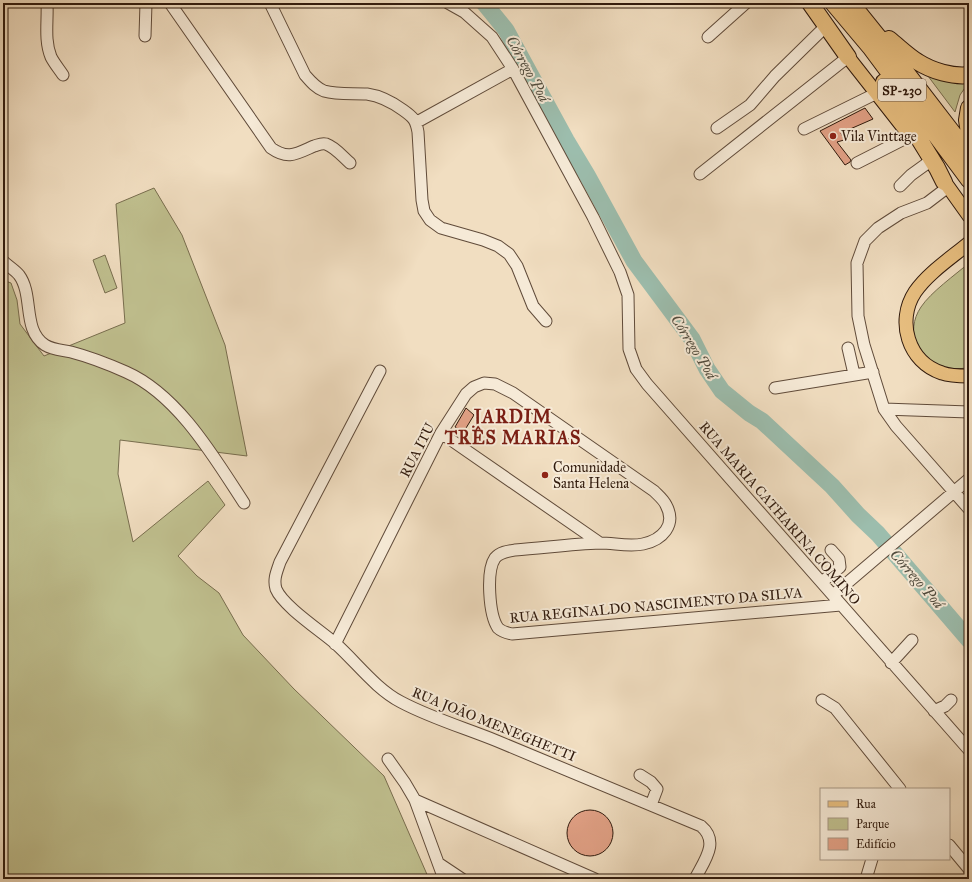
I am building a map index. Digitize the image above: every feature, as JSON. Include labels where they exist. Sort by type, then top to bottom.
[{"type":"highway","points":[[810,3],[827,25],[848,57]]},
{"type":"highway","name":"SP-230","points":[[833,3],[870,47],[969,180]]},
{"type":"highway","points":[[854,7],[919,63],[930,68],[952,74],[969,75]]},
{"type":"highway","name":"SP-230","points":[[854,7],[969,154]]},
{"type":"highway","points":[[870,47],[882,78],[946,184]]},
{"type":"highway","points":[[969,108],[967,120],[969,133]]},
{"type":"main road","points":[[848,57],[910,136],[969,216]]},
{"type":"main road","points":[[969,243],[920,285],[913,295],[906,314],[906,331],[908,339],[916,354],[928,366],[950,375],[969,376]]},
{"type":"street","points":[[47,3],[48,49],[51,58],[63,75]]},
{"type":"street","points":[[145,36],[146,3]]},
{"type":"street","points":[[170,3],[271,148],[278,153],[286,155],[294,154],[320,144],[325,144],[330,146],[350,163]]},
{"type":"street","points":[[270,3],[305,75],[313,85],[324,91],[369,94],[382,98],[394,104],[412,117],[416,122],[418,132],[424,211],[430,220],[441,228],[483,240],[498,246],[509,254],[517,266],[533,306],[546,321]]},
{"type":"street","name":"RUA MARIA CATHARINA COMINO","points":[[448,3],[464,12],[492,37],[513,69],[593,217],[620,272],[628,295],[629,349],[636,369],[647,384],[969,750]]},
{"type":"street","points":[[708,37],[746,3]]},
{"type":"street","points":[[717,128],[750,105],[775,76],[827,25]]},
{"type":"street","points":[[700,174],[848,57]]},
{"type":"street","points":[[416,122],[513,69]]},
{"type":"street","points":[[804,129],[877,93]]},
{"type":"street","points":[[857,163],[910,136]]},
{"type":"street","points":[[900,186],[911,175],[929,162]]},
{"type":"street","points":[[946,184],[927,203],[900,213],[878,228],[865,241],[857,263],[858,316],[864,345],[884,409],[896,426],[969,509]]},
{"type":"street","points":[[3,261],[19,275],[24,284],[28,297],[30,316],[38,338],[45,345],[55,350],[71,352],[97,360],[127,372],[151,387],[187,420],[204,442],[244,503]]},
{"type":"street","points":[[848,348],[854,374]]},
{"type":"street","name":"RUA JOÃO MENEGHETTI","points":[[380,371],[280,562],[274,580],[281,597],[335,644],[379,686],[400,702],[701,826],[707,831],[710,837],[710,844],[707,856],[695,879]]},
{"type":"street","points":[[775,388],[873,372]]},
{"type":"street","name":"RUA ITU","points":[[335,644],[441,433],[466,394],[474,387],[484,383],[495,384],[513,393],[654,491],[666,503],[670,512],[670,523],[666,532],[658,538]]},
{"type":"street","points":[[884,409],[969,412]]},
{"type":"street","points":[[441,433],[600,543]]},
{"type":"street","points":[[833,595],[969,479]]},
{"type":"street","name":"RUA REGINALDO NASCIMENTO DA SILVA","points":[[658,538],[643,544],[630,545],[600,543],[504,552],[496,557],[492,565],[489,594],[495,621],[499,628],[504,632],[512,634],[841,605]]},
{"type":"street","points":[[822,582],[840,567],[839,559],[831,550]]},
{"type":"street","points":[[891,663],[912,640]]},
{"type":"street","points":[[822,700],[835,708],[895,786]]},
{"type":"street","points":[[934,711],[945,706],[951,700]]},
{"type":"street","points":[[388,759],[405,783],[414,800],[444,879]]},
{"type":"street","points":[[640,775],[651,782],[657,789],[651,805]]},
{"type":"street","points":[[414,800],[595,879]]},
{"type":"street","points":[[950,846],[969,868]]},
{"type":"street","points":[[866,879],[872,860]]},
{"type":"street","points":[[438,863],[462,879]]},
{"type":"green space","points":[[925,72],[969,82],[960,95],[955,112]]},
{"type":"green space","points":[[154,188],[182,235],[225,345],[247,456],[120,440],[118,474],[133,542],[208,481],[225,505],[178,556],[197,576],[219,593],[243,635],[294,689],[384,776],[429,879],[3,879],[3,280],[11,283],[17,300],[20,324],[44,356],[125,323],[116,204]]},
{"type":"green space","points":[[105,255],[117,288],[105,293],[93,260]]},
{"type":"green space","points":[[969,263],[969,368],[947,369],[928,360],[922,353],[914,336],[914,326],[916,317],[925,301]]},
{"type":"building","name":"Vila Vinttage","points":[[865,108],[873,119],[841,133],[844,140],[837,142],[851,160],[845,165],[820,131]]},
{"type":"building","points":[[466,408],[474,415],[463,433],[455,427]]},
{"type":"building","points":[[585,810],[595,810],[603,814],[609,820],[613,828],[613,838],[609,846],[603,852],[595,856],[585,856],[577,852],[571,846],[567,838],[567,828],[571,820],[577,814]]},
{"type":"waterway","name":"Córrego Poá","points":[[484,3],[506,30],[634,261],[692,339],[707,369],[722,391],[749,413],[762,421],[832,486],[858,515],[878,534],[969,640]]},
{"type":"place","name":"Vila Vinttage","points":[[833,136]]},
{"type":"place","name":"Comunidade Santa Helena","points":[[545,475]]},
{"type":"district","name":"JARDIM TRÊS MARIAS","points":[[513,427]]}]
